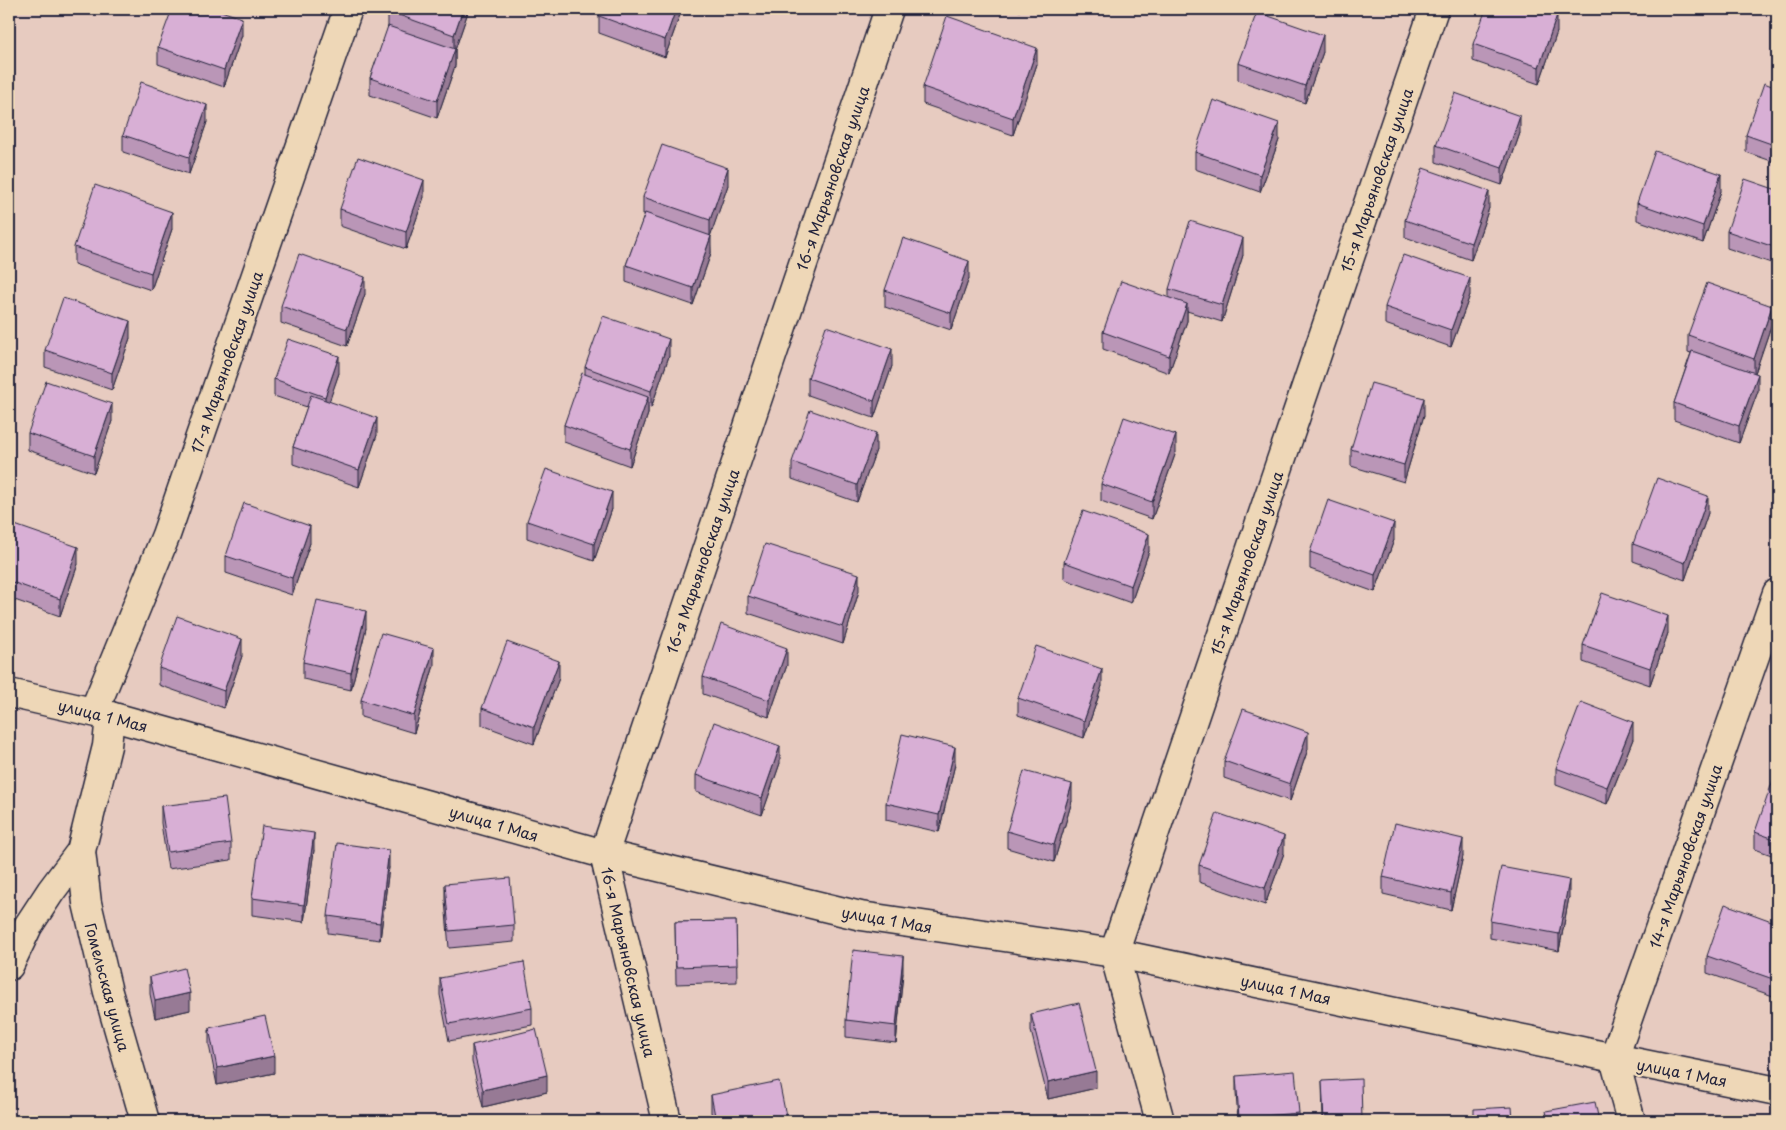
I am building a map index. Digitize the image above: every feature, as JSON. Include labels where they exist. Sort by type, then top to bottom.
[{"type":"street","name":"17-я Марьяновская улица","points":[[9,966],[28,926],[50,891],[81,851],[107,746],[102,714],[348,9]]},
{"type":"street","name":"16-я Марьяновская улица","points":[[667,1121],[604,854],[889,9]]},
{"type":"street","name":"15-я Марьяновская улица","points":[[1114,953],[1434,9]]},
{"type":"street","name":"14-я Марьяновская улица","points":[[1614,1058],[1777,593]]},
{"type":"street","name":"улица 1 Мая","points":[[9,693],[102,714],[604,854],[861,916],[1114,953],[1777,1091]]},
{"type":"street","name":"Гомельская улица","points":[[81,851],[87,903],[108,992],[145,1121]]},
{"type":"street","points":[[1114,953],[1160,1121]]},
{"type":"street","points":[[1614,1058],[1631,1121]]},
{"type":"building","points":[[172,9],[215,9],[242,18],[224,70],[158,47]]},
{"type":"building","points":[[389,9],[463,9],[454,35],[388,11]]},
{"type":"building","points":[[602,9],[676,9],[665,40],[599,16]]},
{"type":"building","points":[[1486,9],[1540,9],[1557,15],[1539,67],[1473,44]]},
{"type":"building","points":[[1257,12],[1323,35],[1305,86],[1238,63]]},
{"type":"building","points":[[947,16],[1037,48],[1013,118],[923,87]]},
{"type":"building","points":[[388,26],[455,49],[437,101],[370,78]]},
{"type":"building","points":[[141,82],[207,105],[189,157],[123,135]]},
{"type":"building","points":[[1764,83],[1777,88],[1777,146],[1746,135]]},
{"type":"building","points":[[1455,93],[1520,116],[1502,168],[1436,145]]},
{"type":"building","points":[[1213,100],[1279,123],[1260,175],[1195,152]]},
{"type":"building","points":[[662,145],[728,168],[710,220],[643,197]]},
{"type":"building","points":[[1655,151],[1721,174],[1703,226],[1637,203]]},
{"type":"building","points":[[358,157],[424,180],[406,232],[340,209]]},
{"type":"building","points":[[1423,168],[1489,191],[1471,243],[1405,220]]},
{"type":"building","points":[[1745,179],[1777,190],[1777,248],[1727,231]]},
{"type":"building","points":[[95,185],[172,212],[151,273],[74,247]]},
{"type":"building","points":[[645,213],[711,236],[693,288],[626,265]]},
{"type":"building","points":[[1190,221],[1243,238],[1222,305],[1169,289]]},
{"type":"building","points":[[903,238],[969,261],[951,313],[885,290]]},
{"type":"building","points":[[299,254],[365,277],[347,329],[281,306]]},
{"type":"building","points":[[1403,255],[1470,278],[1451,330],[1385,307]]},
{"type":"building","points":[[1121,281],[1187,304],[1169,356],[1103,332]]},
{"type":"building","points":[[1707,283],[1772,306],[1754,359],[1688,335]]},
{"type":"building","points":[[63,298],[130,321],[112,373],[45,350]]},
{"type":"building","points":[[603,316],[669,339],[651,391],[585,367]]},
{"type":"building","points":[[826,326],[892,349],[874,401],[808,378]]},
{"type":"building","points":[[288,339],[339,356],[325,397],[274,379]]},
{"type":"building","points":[[1692,351],[1758,374],[1739,426],[1674,403]]},
{"type":"building","points":[[582,373],[648,397],[630,449],[564,425]]},
{"type":"building","points":[[46,381],[112,404],[94,456],[28,433]]},
{"type":"building","points":[[1371,383],[1424,398],[1404,465],[1351,449]]},
{"type":"building","points":[[311,395],[377,418],[359,470],[293,447]]},
{"type":"building","points":[[810,410],[876,433],[857,485],[792,462]]},
{"type":"building","points":[[1124,417],[1176,435],[1152,502],[1101,484]]},
{"type":"building","points":[[546,469],[612,492],[594,544],[527,521]]},
{"type":"building","points":[[1657,478],[1708,496],[1685,563],[1633,544]]},
{"type":"building","points":[[1328,500],[1394,523],[1375,575],[1310,552]]},
{"type":"building","points":[[244,503],[310,526],[292,578],[226,556]]},
{"type":"building","points":[[1083,511],[1149,534],[1131,586],[1064,562]]},
{"type":"building","points":[[12,524],[78,547],[60,599],[9,581],[9,533]]},
{"type":"building","points":[[765,544],[859,574],[843,627],[748,596]]},
{"type":"building","points":[[1602,593],[1668,616],[1650,668],[1583,645]]},
{"type":"building","points":[[317,600],[366,611],[351,673],[303,662]]},
{"type":"building","points":[[177,616],[242,639],[224,691],[159,668]]},
{"type":"building","points":[[721,624],[787,648],[769,700],[703,677]]},
{"type":"building","points":[[381,633],[434,648],[414,716],[361,700]]},
{"type":"building","points":[[507,642],[559,661],[534,727],[482,708]]},
{"type":"building","points":[[1036,646],[1102,669],[1084,721],[1018,698]]},
{"type":"building","points":[[1581,702],[1633,722],[1607,787],[1556,768]]},
{"type":"building","points":[[1243,709],[1308,732],[1290,784],[1224,761]]},
{"type":"building","points":[[714,722],[780,746],[762,798],[696,775]]},
{"type":"building","points":[[902,734],[955,747],[939,815],[886,803]]},
{"type":"building","points":[[1024,771],[1072,784],[1054,845],[1007,831]]},
{"type":"building","points":[[1773,780],[1777,782],[1777,840],[1755,832]]},
{"type":"building","points":[[225,798],[231,843],[168,852],[161,806]]},
{"type":"building","points":[[1217,813],[1284,836],[1265,888],[1199,865]]},
{"type":"building","points":[[1395,823],[1463,839],[1451,893],[1383,877]]},
{"type":"building","points":[[262,826],[314,833],[304,905],[252,898]]},
{"type":"building","points":[[337,843],[389,850],[380,923],[328,916]]},
{"type":"building","points":[[1501,867],[1569,880],[1559,934],[1490,921]]},
{"type":"building","points":[[510,878],[514,925],[449,931],[445,884]]},
{"type":"building","points":[[1725,904],[1777,923],[1777,967],[1773,979],[1707,956]]},
{"type":"building","points":[[736,921],[737,965],[676,967],[675,922]]},
{"type":"building","points":[[853,950],[903,956],[896,1026],[846,1020]]},
{"type":"building","points":[[524,962],[532,1008],[449,1024],[440,978]]},
{"type":"building","points":[[184,968],[190,993],[155,1001],[150,977]]},
{"type":"building","points":[[1079,1003],[1096,1071],[1048,1082],[1031,1014]]},
{"type":"building","points":[[265,1016],[274,1056],[217,1068],[209,1028]]},
{"type":"building","points":[[536,1029],[547,1075],[483,1090],[472,1045]]},
{"type":"building","points":[[1295,1071],[1299,1113],[1239,1118],[1236,1076]]},
{"type":"building","points":[[1361,1079],[1362,1121],[1324,1121],[1322,1081]]},
{"type":"building","points":[[779,1081],[787,1121],[716,1121],[711,1095]]},
{"type":"building","points":[[1595,1102],[1599,1121],[1548,1121],[1546,1111]]},
{"type":"building","points":[[1512,1107],[1513,1121],[1474,1121],[1474,1109]]},
{"type":"building","points":[[1452,1116],[1452,1121],[1414,1121],[1414,1117]]}]
